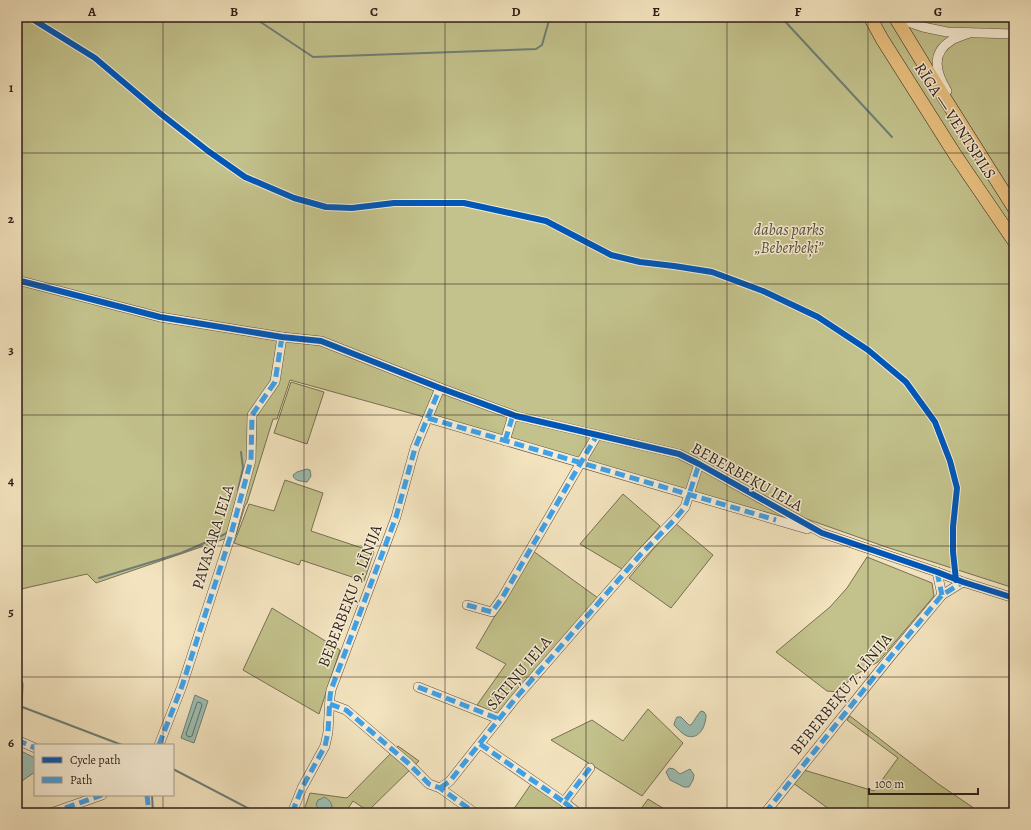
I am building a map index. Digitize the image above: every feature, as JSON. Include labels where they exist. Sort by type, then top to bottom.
[{"type":"highway","name":"RĪGA — VENTSPILS","points":[[870,17],[882,39],[956,156],[1014,241]]},
{"type":"highway","name":"RĪGA — VENTSPILS","points":[[896,17],[937,86],[1014,208]]},
{"type":"street","points":[[905,17],[911,23],[947,32],[1014,34]]},
{"type":"street","points":[[970,33],[953,39],[944,46],[938,54],[937,72],[944,86],[1014,196]]},
{"type":"street","name":"BEBERBEĶU IELA","points":[[17,280],[160,317],[321,342],[513,415],[679,454],[822,533],[1014,598]]},
{"type":"street","name":"PAVASARA IELA","points":[[159,744],[182,686],[230,538],[251,460],[252,415],[276,382],[282,337]]},
{"type":"street","name":"BEBERBEĶU 9. LĪNIJA","points":[[292,813],[302,788],[325,746],[328,732],[331,690],[396,517],[415,448],[440,388]]},
{"type":"street","points":[[505,441],[513,415]]},
{"type":"street","points":[[428,418],[822,533]]},
{"type":"street","points":[[467,604],[492,612],[502,598],[597,435]]},
{"type":"street","name":"SĀTIŅU IELA","points":[[440,788],[450,781],[520,693],[641,554],[685,507],[699,464]]},
{"type":"street","points":[[937,572],[942,595]]},
{"type":"street","name":"BEBERBEĶU 7. LĪNIJA","points":[[765,813],[942,595],[963,582]]},
{"type":"street","points":[[418,688],[499,719]]},
{"type":"street","points":[[330,704],[346,710],[408,763],[429,784],[440,788],[475,813]]},
{"type":"street","points":[[17,740],[34,748]]},
{"type":"street","points":[[480,744],[578,813]]},
{"type":"street","points":[[564,802],[590,768]]},
{"type":"street","points":[[51,813],[99,796]]},
{"type":"green space","name":"dabas parks „Beberbeķi”","points":[[17,17],[1014,17],[1014,588],[886,547],[804,518],[784,522],[428,418],[290,380],[277,419],[273,419],[236,535],[96,583],[87,574],[17,590]]},
{"type":"green space","points":[[291,382],[324,392],[307,444],[274,433]]},
{"type":"green space","points":[[285,480],[323,493],[311,531],[374,552],[364,581],[301,560],[299,565],[234,543],[249,504],[274,511]]},
{"type":"green space","points":[[623,494],[660,526],[622,569],[580,544]]},
{"type":"green space","points":[[675,523],[713,555],[671,608],[629,578]]},
{"type":"green space","points":[[533,551],[598,598],[498,715],[477,705],[506,664],[476,648]]},
{"type":"green space","points":[[867,557],[932,583],[934,596],[878,662],[853,676],[839,692],[827,691],[776,652],[830,607],[847,588]]},
{"type":"green space","points":[[272,608],[340,650],[319,714],[243,670]]},
{"type":"green space","points":[[17,665],[23,684],[22,711],[17,709]]},
{"type":"green space","points":[[648,709],[683,743],[642,796],[551,740],[592,720],[623,741]]},
{"type":"green space","points":[[850,716],[937,783],[981,813],[827,813],[829,809],[793,783],[804,770],[874,791],[898,758],[847,720]]},
{"type":"green space","points":[[398,746],[419,761],[368,811],[353,801],[345,813],[303,813],[310,793],[347,798]]},
{"type":"green space","points":[[531,784],[563,806],[557,813],[511,813]]},
{"type":"green space","points":[[648,799],[671,813],[638,813]]},
{"type":"water","points":[[307,469],[310,470],[311,476],[307,482],[298,480],[294,477],[293,475],[297,472]]},
{"type":"water","points":[[195,695],[208,701],[194,743],[181,738]]},
{"type":"water","points":[[701,711],[706,715],[705,723],[699,734],[692,737],[687,736],[674,725],[677,717],[681,717],[689,725],[691,725]]},
{"type":"water","points":[[21,751],[34,758],[34,773],[22,781],[17,780],[17,754]]},
{"type":"water","points":[[669,768],[674,769],[680,774],[690,769],[694,775],[689,787],[684,787],[670,780],[666,772]]},
{"type":"water","points":[[324,797],[330,801],[332,808],[322,811],[316,805],[318,800]]},
{"type":"waterway","points":[[253,17],[313,57],[536,49],[542,45],[550,17]]},
{"type":"waterway","points":[[781,17],[892,137]]},
{"type":"waterway","points":[[238,490],[243,468],[241,452]]},
{"type":"waterway","points":[[99,578],[181,553],[229,531]]},
{"type":"waterway","points":[[17,705],[119,744]]},
{"type":"waterway","points":[[174,770],[257,813]]},
{"type":"waterway","points":[[152,796],[153,813]]},
{"type":"marked path","points":[[159,744],[182,686],[230,538],[251,460],[252,415],[275,382],[282,337]]},
{"type":"marked path","points":[[292,813],[302,788],[325,746],[328,732],[331,690],[396,517],[415,448],[440,388]]},
{"type":"marked path","points":[[505,441],[513,415]]},
{"type":"marked path","points":[[428,418],[776,520]]},
{"type":"marked path","points":[[467,605],[492,612],[502,598],[597,435]]},
{"type":"marked path","points":[[440,788],[450,781],[515,699],[641,554],[685,507],[699,464]]},
{"type":"marked path","points":[[937,572],[942,595]]},
{"type":"marked path","points":[[765,813],[942,595],[963,582]]},
{"type":"marked path","points":[[418,687],[499,719]]},
{"type":"marked path","points":[[330,704],[346,710],[408,763],[429,784],[440,788],[475,813]]},
{"type":"marked path","points":[[17,740],[34,748]]},
{"type":"marked path","points":[[480,744],[564,802],[590,768]]},
{"type":"marked path","points":[[51,813],[99,796]]},
{"type":"marked path","points":[[147,796],[149,813]]},
{"type":"marked path","points":[[564,802],[578,813]]},
{"type":"cycle path","points":[[29,17],[95,58],[161,114],[208,151],[245,177],[294,198],[326,207],[352,208],[394,203],[464,203],[546,221],[611,255],[640,262],[712,272],[763,291],[818,317],[868,350],[906,382],[935,422],[950,461],[957,488],[953,527],[953,552],[956,580]]},
{"type":"cycle path","points":[[17,280],[160,317],[282,337],[321,341],[516,416],[679,454],[822,533],[1014,598]]}]
